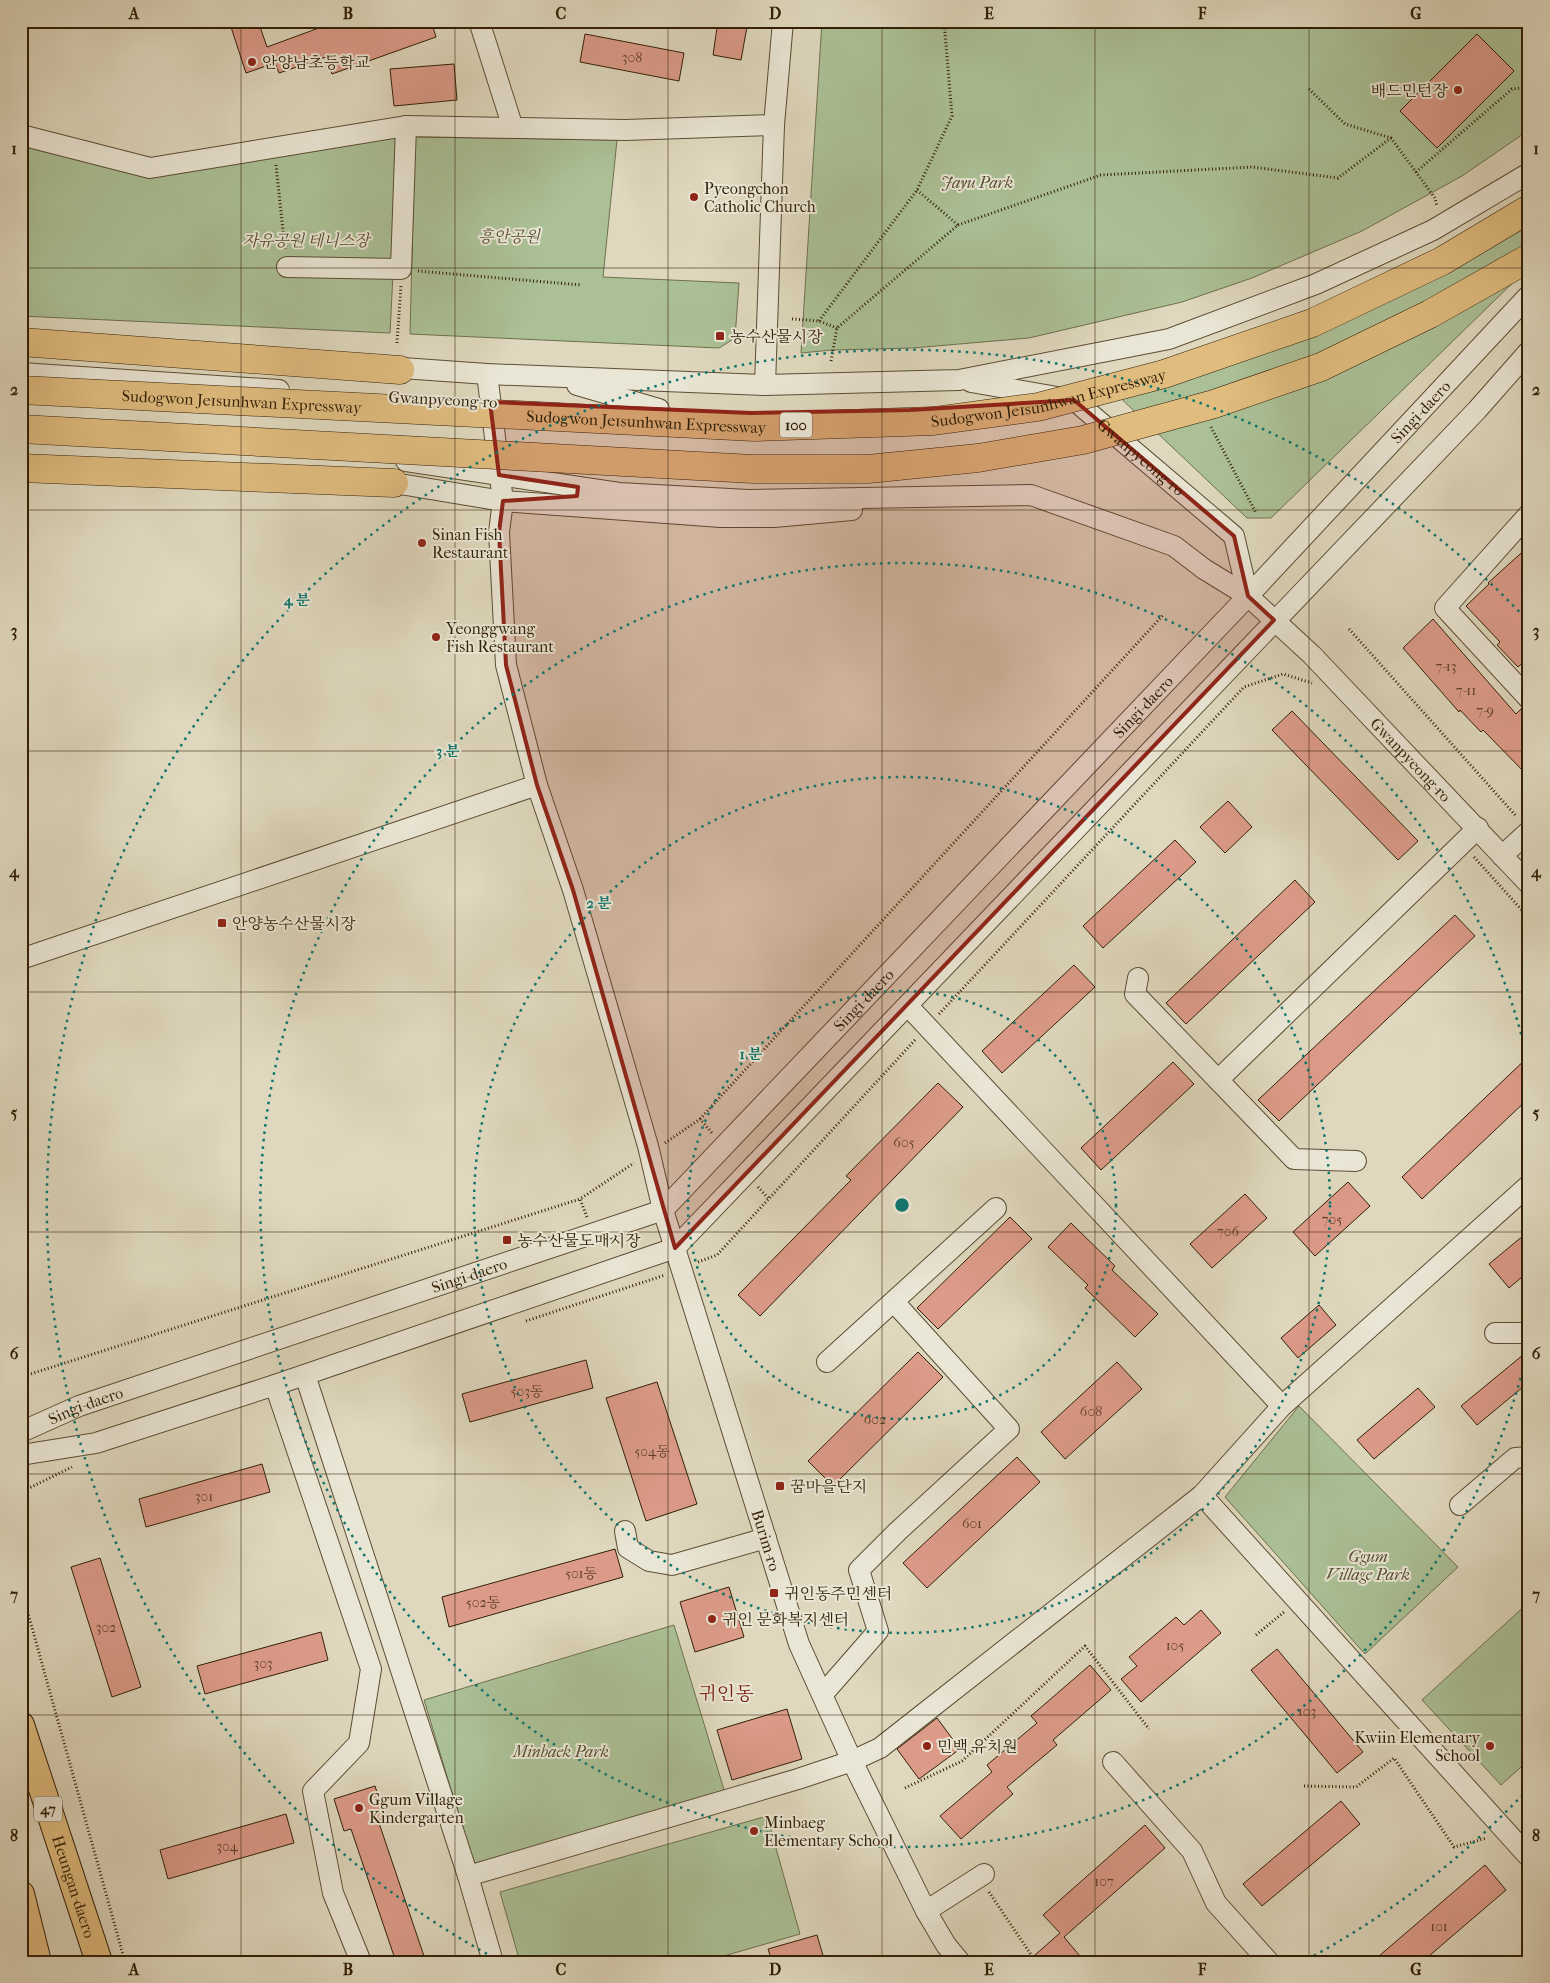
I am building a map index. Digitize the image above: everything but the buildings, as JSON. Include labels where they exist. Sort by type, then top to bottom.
[{"type":"highway","name":"Sudogwon Je1sunhwan Expressway","points":[[21,390],[754,426],[934,421],[1038,406],[1155,376],[1312,323],[1442,261],[1529,208]]},
{"type":"highway","points":[[21,429],[753,469],[868,469],[978,458],[1083,440],[1214,404],[1321,367],[1430,314],[1529,258]]},
{"type":"highway","points":[[22,341],[400,370]]},
{"type":"highway","points":[[21,468],[394,484]]},
{"type":"main road","name":"Heungan-daero","points":[[21,1725],[74,1892],[99,1962]]},
{"type":"main road","name":"47","points":[[74,1892],[89,1962]]},
{"type":"main road","points":[[23,1900],[38,1962]]},
{"type":"main road","points":[[23,1900],[46,1962]]},
{"type":"street","points":[[478,21],[513,128]]},
{"type":"street","points":[[765,385],[774,125],[783,21]]},
{"type":"street","points":[[21,135],[150,168],[406,126],[625,130],[774,125]]},
{"type":"street","points":[[287,267],[401,269],[406,126]]},
{"type":"street","points":[[400,370],[765,385],[959,380],[1169,339],[1316,284],[1433,230],[1529,173]]},
{"type":"street","points":[[959,380],[1074,400],[1324,310],[1449,248],[1529,200]]},
{"type":"street","name":"Singi-daero","points":[[21,1432],[79,1406],[663,1210],[1248,596],[1529,295]]},
{"type":"street","name":"Singi-daero","points":[[21,1455],[96,1444],[276,1385],[675,1248],[1477,410],[1529,351]]},
{"type":"street","points":[[1477,410],[1529,357]]},
{"type":"street","name":"Gwanpyeong-ro","points":[[21,373],[490,402],[751,413],[890,410],[1074,400],[1234,536],[1248,596]]},
{"type":"street","name":"Burim-ro","points":[[487,374],[503,501],[499,532],[506,665],[537,785],[573,890],[648,1146],[663,1210],[799,1644],[852,1761],[926,1910],[946,1946],[960,1962]]},
{"type":"street","points":[[550,376],[659,409]]},
{"type":"street","name":"Gwanpyeong-ro","points":[[21,437],[337,451],[619,493],[748,500],[1031,495],[1174,546],[1204,569],[1248,596],[1312,655],[1529,884]]},
{"type":"street","points":[[21,480],[503,501],[721,518],[774,517],[1031,495]]},
{"type":"street","points":[[394,484],[503,501],[619,493]]},
{"type":"street","points":[[1525,687],[1445,608],[1529,514]]},
{"type":"street","points":[[21,959],[537,785]]},
{"type":"street","points":[[1502,856],[1525,827]]},
{"type":"street","points":[[1218,1080],[1478,828]]},
{"type":"street","points":[[1138,978],[1135,994],[1294,1160],[1356,1162]]},
{"type":"street","points":[[908,1006],[1282,1406]]},
{"type":"street","points":[[468,1876],[852,1761],[880,1748],[1202,1495],[1282,1406],[1529,1184]]},
{"type":"street","points":[[827,1362],[996,1208]]},
{"type":"street","points":[[823,1694],[878,1630],[859,1570],[898,1531],[1009,1429],[894,1302]]},
{"type":"street","points":[[1495,1333],[1529,1333]]},
{"type":"street","points":[[305,1374],[468,1876],[493,1962]]},
{"type":"street","points":[[276,1385],[372,1669],[359,1743],[313,1791],[332,1893],[360,1962]]},
{"type":"street","points":[[1460,1505],[1514,1458],[1529,1457]]},
{"type":"street","points":[[1202,1495],[1517,1844]]},
{"type":"street","points":[[625,1531],[628,1548],[649,1561],[672,1565],[766,1538]]},
{"type":"street","points":[[1113,1762],[1192,1851],[1216,1903],[1268,1962]]},
{"type":"street","points":[[926,1910],[982,1876]]},
{"type":"path","points":[[819,321],[917,190],[952,116],[944,21]]},
{"type":"path","points":[[1416,172],[1512,89],[1529,87]]},
{"type":"path","points":[[1309,89],[1345,124],[1391,138],[1435,198],[1438,208]]},
{"type":"path","points":[[831,361],[837,328],[958,225],[1101,174],[1252,167],[1338,178],[1391,138]]},
{"type":"path","points":[[274,147],[287,267]]},
{"type":"path","points":[[917,190],[958,225]]},
{"type":"path","points":[[397,343],[401,269],[581,285]]},
{"type":"path","points":[[792,319],[819,321],[837,328]]},
{"type":"path","points":[[1210,425],[1256,513]]},
{"type":"path","points":[[700,1119],[1164,614]]},
{"type":"path","points":[[1349,629],[1525,827]]},
{"type":"path","points":[[21,1377],[580,1199]]},
{"type":"path","points":[[21,1588],[125,1962]]},
{"type":"path","points":[[1256,1635],[1297,1601]]},
{"type":"path","points":[[905,1788],[962,1761],[1085,1646],[1149,1729]]},
{"type":"path","points":[[1304,1786],[1356,1787],[1394,1758],[1454,1847],[1517,1844]]},
{"type":"path","points":[[982,1876],[1036,1962]]},
{"type":"highlighted area","points":[[1074,400],[1234,536],[1248,596],[1274,620],[675,1248],[573,890],[537,785],[506,665],[499,532],[503,501],[577,496],[578,487],[499,475],[490,402],[751,413],[910,410]]},
{"type":"green space","name":"Jayu Park","points":[[822,21],[1529,21],[1529,130],[1462,176],[1362,231],[1252,278],[1182,302],[1029,338],[913,348],[832,350],[801,353]]},
{"type":"green space","name":"자유공원 테니스장","points":[[400,137],[390,333],[21,316],[21,146],[146,176]]},
{"type":"green space","name":"흥안공원","points":[[415,137],[617,140],[603,277],[739,283],[735,338],[719,348],[410,334]]},
{"type":"green space","points":[[1529,215],[1529,267],[1271,518],[1247,518],[1112,390],[1326,322]]},
{"type":"green space","name":"Ggum Village Park","points":[[1299,1406],[1458,1567],[1365,1654],[1225,1497]]},
{"type":"green space","points":[[1529,1602],[1529,1760],[1501,1785],[1422,1700]]},
{"type":"green space","name":"Minbaek Park","points":[[674,1625],[725,1793],[475,1869],[424,1700]]},
{"type":"green space","points":[[767,1816],[800,1934],[703,1962],[520,1962],[500,1892]]},
{"type":"place","name":"안양남초등학교","points":[[252,62]]},
{"type":"place","name":"배드민턴장","points":[[1458,90]]},
{"type":"place","name":"Pyeongchon Catholic Church","points":[[694,197]]},
{"type":"place","name":"농수산물시장","points":[[720,336]]},
{"type":"place","name":"Sinan Fish Restaurant","points":[[422,543]]},
{"type":"place","name":"Yeonggwang Fish Restaurant","points":[[436,637]]},
{"type":"place","name":"안양농수산물시장","points":[[222,923]]},
{"type":"place","name":"농수산물도매시장","points":[[507,1240]]},
{"type":"place","name":"꿈마을단지","points":[[780,1486]]},
{"type":"place","name":"귀인동주민센터","points":[[774,1593]]},
{"type":"place","name":"귀인 문화복지센터","points":[[712,1619]]},
{"type":"place","name":"민백 유치원","points":[[927,1746]]},
{"type":"place","name":"Kwiin Elementary School","points":[[1490,1746]]},
{"type":"place","name":"Ggum Village Kindergarten","points":[[359,1808]]},
{"type":"place","name":"Minbaeg Elementary School","points":[[754,1831]]},
{"type":"district","name":"귀인동","points":[[726,1693]]}]
